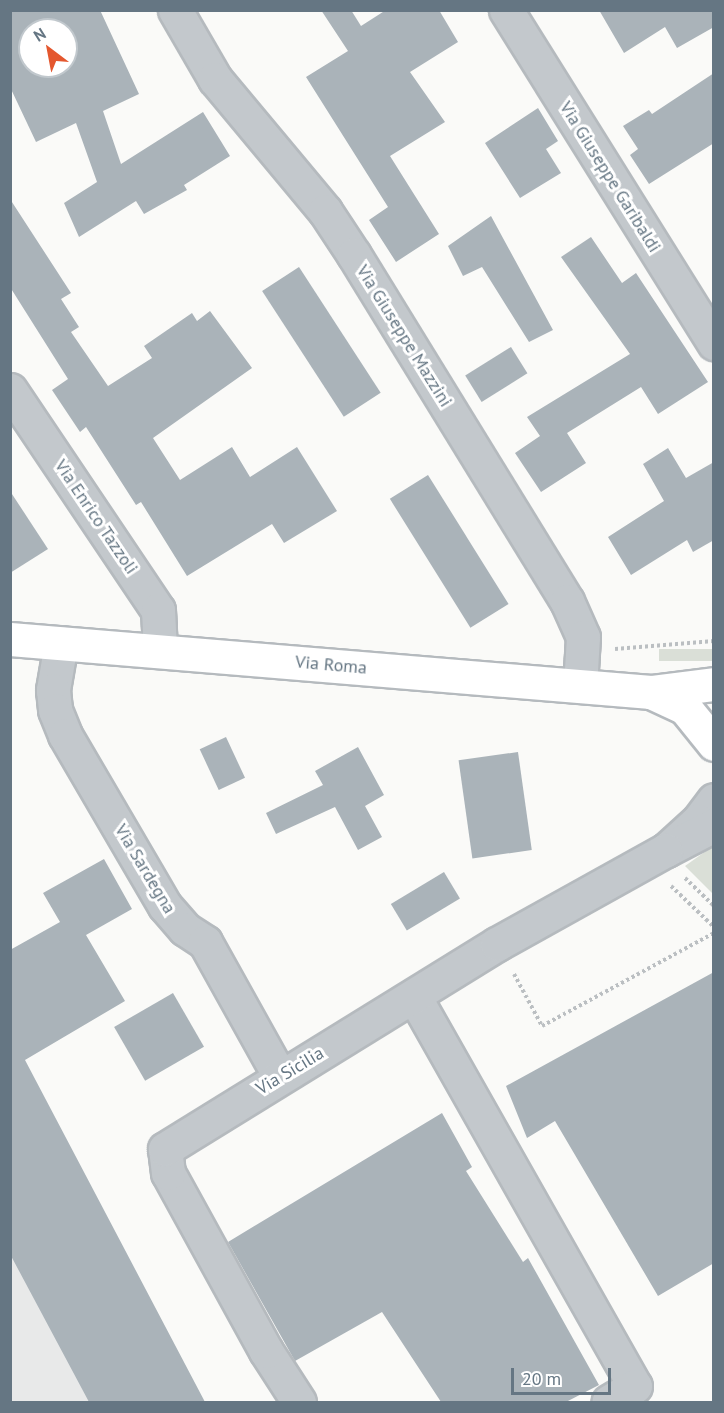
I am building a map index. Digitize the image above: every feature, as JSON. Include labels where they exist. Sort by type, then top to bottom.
[{"type":"main road","name":"Via Roma","points":[[10,639],[651,692],[714,684]]},
{"type":"main road","name":"Via Roma","points":[[651,692],[685,708],[714,744]]},
{"type":"street","name":"Via Giuseppe Mazzini","points":[[175,10],[215,79],[342,237],[567,601],[583,637],[580,686]]},
{"type":"street","name":"Via Giuseppe Garibaldi","points":[[506,10],[714,344]]},
{"type":"street","name":"Via Enrico Tazzoli","points":[[10,390],[158,610],[160,650]]},
{"type":"street","name":"Via Sardegna","points":[[61,643],[53,690],[55,710],[65,735],[165,906],[185,929],[205,942],[280,1077]]},
{"type":"street","name":"Via Sicilia","points":[[666,865],[714,800]]},
{"type":"street","name":"Via Sicilia","points":[[299,1402],[266,1351],[168,1173],[165,1149],[497,944],[666,865],[714,825]]},
{"type":"street","points":[[414,996],[635,1386],[608,1402]]},
{"type":"path","points":[[615,649],[714,641]]},
{"type":"path","points":[[666,865],[714,927]]},
{"type":"path","points":[[683,876],[714,906]]},
{"type":"path","points":[[509,966],[542,1026],[714,933]]},
{"type":"shaded area","points":[[659,649],[713,649],[713,661],[659,661]]},
{"type":"shaded area","points":[[713,846],[713,894],[685,866]]},
{"type":"shaded area","points":[[11,1058],[181,1402],[11,1402]]},
{"type":"building","points":[[10,10],[100,10],[139,94],[103,111],[121,164],[203,112],[230,156],[184,185],[187,190],[144,214],[136,201],[79,237],[64,203],[97,182],[76,123],[36,142],[10,87]]},
{"type":"building","points":[[321,10],[351,10],[361,26],[386,10],[439,10],[458,42],[410,72],[445,122],[390,156],[439,234],[396,262],[369,220],[388,207],[306,77],[348,51]]},
{"type":"building","points":[[599,10],[714,10],[714,27],[677,48],[665,27],[624,53]]},
{"type":"building","points":[[714,73],[714,143],[649,184],[630,155],[638,149],[623,126],[649,110],[652,114]]},
{"type":"building","points":[[538,108],[558,141],[546,149],[561,173],[520,198],[485,143]]},
{"type":"building","points":[[10,199],[71,293],[61,299],[79,327],[71,332],[108,386],[152,358],[144,346],[192,313],[197,321],[210,311],[252,368],[153,438],[180,480],[232,447],[250,477],[297,447],[337,511],[284,543],[272,524],[187,576],[141,502],[136,505],[86,427],[80,432],[52,390],[68,379],[10,287]]},
{"type":"building","points":[[491,216],[553,330],[529,342],[482,267],[463,276],[448,246]]},
{"type":"building","points":[[591,237],[622,283],[636,273],[708,382],[658,414],[641,387],[567,433],[586,463],[541,492],[515,453],[540,436],[527,417],[630,354],[561,257]]},
{"type":"building","points":[[299,267],[381,393],[344,417],[262,291]]},
{"type":"building","points":[[511,347],[527,373],[482,402],[465,376]]},
{"type":"building","points":[[668,448],[686,478],[714,462],[714,540],[693,552],[687,540],[631,575],[608,537],[664,501],[643,464]]},
{"type":"building","points":[[428,475],[509,604],[470,628],[390,499]]},
{"type":"building","points":[[10,491],[48,549],[10,573]]},
{"type":"building","points":[[226,737],[245,778],[219,790],[200,749]]},
{"type":"building","points":[[358,747],[384,795],[365,806],[382,837],[358,850],[335,807],[276,834],[266,813],[323,785],[315,771]]},
{"type":"building","points":[[518,752],[532,850],[472,858],[459,760]]},
{"type":"building","points":[[104,859],[132,909],[86,935],[125,1001],[25,1060],[205,1402],[89,1402],[10,1254],[10,950],[60,922],[43,893]]},
{"type":"building","points":[[444,872],[460,899],[407,931],[391,904]]},
{"type":"building","points":[[714,972],[714,1263],[658,1296],[555,1121],[527,1138],[506,1086]]},
{"type":"building","points":[[173,993],[204,1047],[145,1081],[114,1027]]},
{"type":"building","points":[[442,1113],[472,1167],[466,1171],[523,1262],[528,1258],[599,1385],[566,1402],[441,1402],[382,1312],[295,1361],[228,1242]]}]
